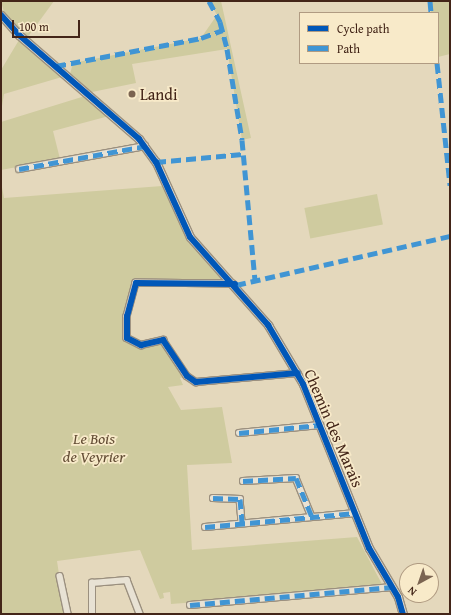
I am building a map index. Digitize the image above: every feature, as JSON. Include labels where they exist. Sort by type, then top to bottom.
[{"type":"street","name":"Chemin des Marais","points":[[1,15],[145,146],[185,230],[235,284],[268,325],[298,373],[320,424],[371,553],[392,587],[403,614]]},
{"type":"street","points":[[19,169],[145,146]]},
{"type":"street","points":[[235,284],[139,282],[133,286],[127,338],[141,345],[163,340],[188,380],[199,382],[298,373]]},
{"type":"street","name":"Chemin des Marais","points":[[239,433],[320,424]]},
{"type":"street","points":[[243,481],[296,478],[312,517]]},
{"type":"street","points":[[213,498],[240,499],[242,523]]},
{"type":"street","points":[[204,527],[355,513]]},
{"type":"street","points":[[60,576],[68,614]]},
{"type":"street","points":[[92,614],[92,583],[127,580],[140,614]]},
{"type":"street","points":[[190,604],[392,587]]},
{"type":"green space","points":[[1,1],[54,1],[27,38],[5,16]]},
{"type":"green space","points":[[209,1],[221,1],[251,138],[242,140],[227,49],[132,64],[136,83],[92,92],[70,74],[73,63],[201,38],[217,15]]},
{"type":"green space","points":[[430,1],[450,1],[450,54],[439,57],[439,12],[431,12]]},
{"type":"green space","points":[[19,40],[62,77],[4,94],[1,112],[1,70]]},
{"type":"green space","points":[[85,96],[109,116],[53,131],[60,159],[1,170],[1,122]]},
{"type":"green space","name":"Le Bois de Veyrier","points":[[1,182],[4,198],[162,186],[186,238],[227,281],[132,280],[122,335],[131,345],[143,347],[163,343],[184,377],[180,378],[183,385],[168,387],[181,410],[222,407],[232,463],[187,465],[192,550],[357,537],[384,588],[171,604],[170,592],[163,593],[164,598],[160,599],[140,550],[57,561],[65,614],[1,614]]},
{"type":"green space","points":[[377,194],[383,224],[310,239],[304,208]]},
{"type":"marked path","points":[[209,1],[220,22],[227,49],[242,140],[255,280]]},
{"type":"marked path","points":[[430,1],[431,12]]},
{"type":"marked path","points":[[56,66],[201,38],[223,30]]},
{"type":"marked path","points":[[437,64],[450,185]]},
{"type":"marked path","points":[[19,169],[145,146]]},
{"type":"marked path","points":[[156,162],[243,154]]},
{"type":"marked path","points":[[236,285],[450,236]]},
{"type":"marked path","points":[[239,433],[320,425]]},
{"type":"marked path","points":[[243,481],[296,478],[312,517]]},
{"type":"marked path","points":[[213,498],[240,499],[242,523]]},
{"type":"marked path","points":[[205,527],[355,513]]},
{"type":"marked path","points":[[190,605],[392,587]]},
{"type":"cycle path","points":[[1,15],[19,35],[139,139],[156,162],[190,237],[268,325],[303,384],[369,548],[398,597],[403,614]]},
{"type":"cycle path","points":[[235,284],[136,283],[127,316],[127,338],[141,345],[163,340],[187,376],[196,382],[298,373]]},
{"type":"place","name":"Landi","points":[[132,94]]}]
